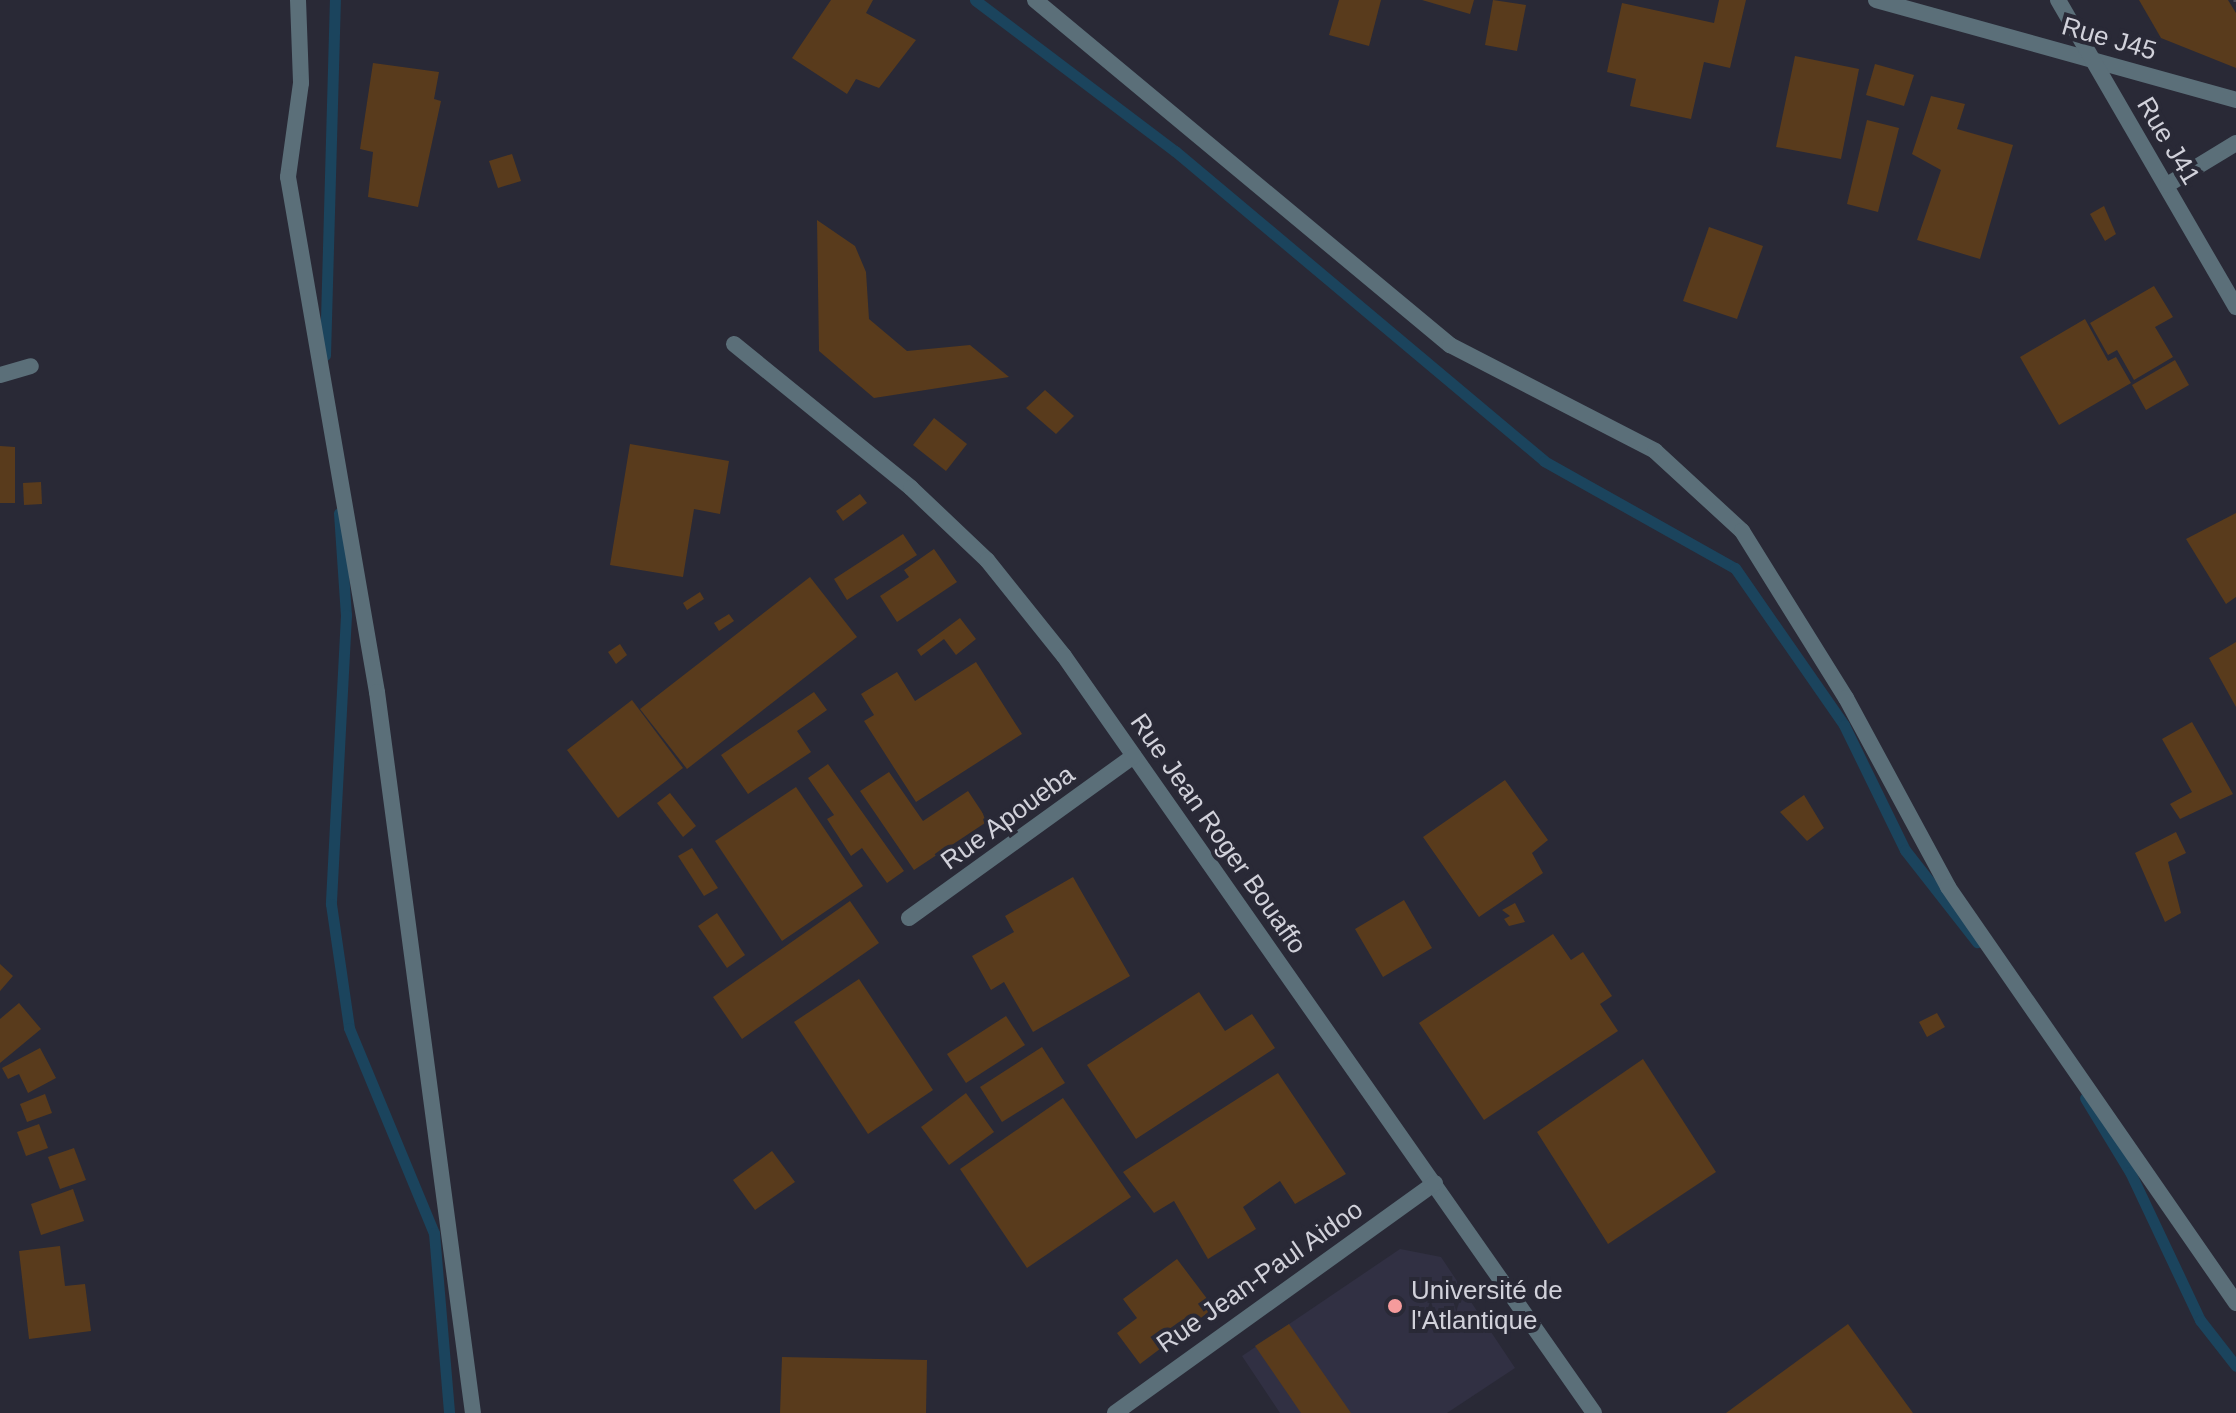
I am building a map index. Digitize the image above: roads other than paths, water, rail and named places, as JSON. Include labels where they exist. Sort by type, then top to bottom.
[{"type":"street","points":[[298,0],[301,83],[288,177],[377,692],[473,1413]]},
{"type":"street","points":[[1035,0],[1450,345],[1655,451],[1742,531],[1846,698],[1948,887],[2236,1303]]},
{"type":"street","name":"Rue J45","points":[[1876,0],[2236,100]]},
{"type":"street","name":"Rue J41","points":[[2058,0],[2236,307]]},
{"type":"street","points":[[2167,185],[2236,143]]},
{"type":"street","name":"Rue Jean Roger Bouaffo","points":[[734,344],[911,488],[987,560],[1134,756],[1594,1413]]},
{"type":"street","points":[[0,375],[31,366]]},
{"type":"street","name":"Rue Apoueba","points":[[909,918],[1134,756]]},
{"type":"street","name":"Rue Jean-Paul Aidoo","points":[[1115,1413],[1435,1183]]},
{"type":"waterway","points":[[325,355],[335,0]]},
{"type":"waterway","points":[[975,0],[1175,151],[1544,461],[1735,568],[1844,725],[1905,850],[1977,942]]},
{"type":"waterway","points":[[339,513],[346,615],[331,904],[349,1028],[434,1233],[449,1413]]},
{"type":"waterway","points":[[2085,1098],[2130,1172],[2200,1320],[2236,1366]]},
{"type":"place","name":"Université de l'Atlantique","points":[[1395,1306]]}]
